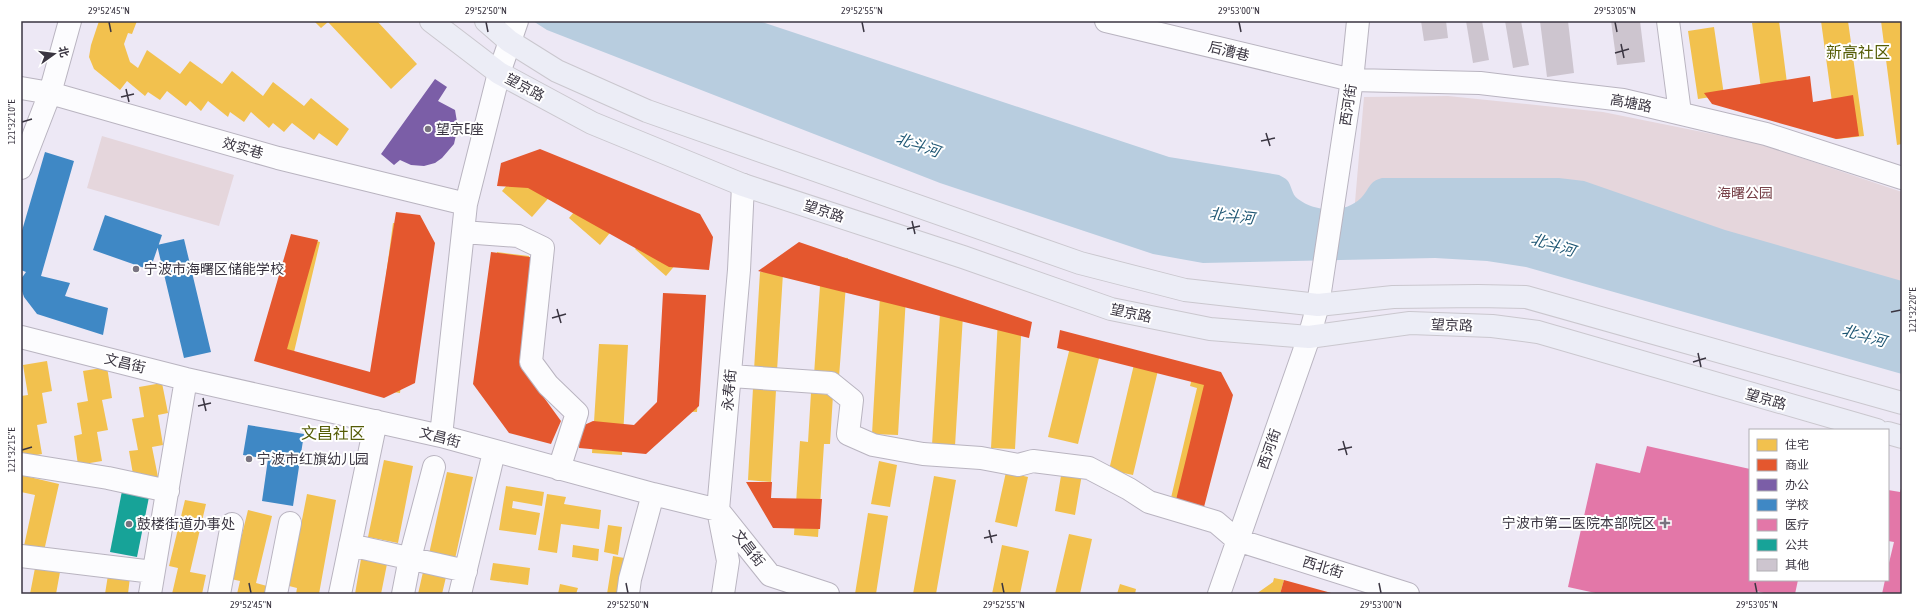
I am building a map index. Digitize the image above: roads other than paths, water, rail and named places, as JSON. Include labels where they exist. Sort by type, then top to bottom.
[{"type":"main road","name":"望京路","points":[[431,21],[499,73],[592,123],[743,185],[963,257],[1110,309],[1210,328],[1309,337],[1410,323],[1492,326],[1538,332],[1874,429]]},
{"type":"main road","name":"望京路","points":[[486,21],[508,41],[557,70],[647,112],[1080,263],[1185,290],[1318,305],[1393,297],[1526,297],[1902,403]]},
{"type":"main road","points":[[1889,433],[1902,437]]},
{"type":"street","points":[[21,168],[50,93],[70,21]]},
{"type":"street","points":[[441,436],[466,204],[499,73],[508,41],[517,21]]},
{"type":"street","name":"后漕巷","points":[[1106,21],[1352,80]]},
{"type":"street","name":"西河街","points":[[1219,594],[1309,337],[1318,305],[1352,80],[1358,21]]},
{"type":"street","points":[[1668,21],[1680,113]]},
{"type":"street","name":"高塘路","points":[[1352,80],[1480,83],[1623,100],[1766,134],[1902,178]]},
{"type":"street","name":"效实巷","points":[[21,88],[50,93],[278,158],[466,204]]},
{"type":"street","name":"永寿街","points":[[723,594],[728,561],[718,510],[731,376],[739,270],[743,185]]},
{"type":"street","points":[[463,232],[518,236],[543,248],[531,362],[548,385],[577,413],[559,469]]},
{"type":"street","name":"文昌街","points":[[21,336],[186,379],[441,436],[494,452],[718,510],[770,575],[828,594]]},
{"type":"street","points":[[731,376],[831,383],[852,400],[848,434],[873,445],[923,454],[981,458],[1018,465],[1033,461],[1089,468],[1129,489],[1149,502],[1216,522],[1237,540]]},
{"type":"street","points":[[150,594],[186,379]]},
{"type":"street","points":[[340,594],[376,421]]},
{"type":"street","points":[[460,594],[494,452]]},
{"type":"street","points":[[21,464],[108,478],[168,492]]},
{"type":"street","points":[[403,594],[410,558],[434,467]]},
{"type":"street","points":[[628,594],[630,579],[653,494]]},
{"type":"street","points":[[276,594],[290,523]]},
{"type":"street","points":[[219,594],[232,524]]},
{"type":"street","name":"西北街","points":[[1237,540],[1408,594]]},
{"type":"street","points":[[350,545],[466,570]]},
{"type":"street","points":[[21,556],[153,572]]},
{"type":"water","name":"北斗河","points":[[533,21],[759,21],[1169,157],[1279,175],[1289,182],[1294,195],[1298,199],[1313,207],[1321,209],[1339,209],[1347,207],[1361,198],[1374,181],[1382,178],[1559,178],[1584,181],[1725,230],[1902,281],[1902,374],[1526,267],[1487,261],[1435,258],[1203,263],[1153,254],[940,183],[547,30]]},
{"type":"place","name":"望京E座","points":[[428,129]]},
{"type":"place","name":"宁波市海曙区储能学校","points":[[136,269]]},
{"type":"place","name":"宁波市红旗幼儿园","points":[[249,459]]},
{"type":"place","name":"宁波市第二医院本部院区","points":[[1665,523]]},
{"type":"place","name":"鼓楼街道办事处","points":[[129,524]]},
{"type":"district","name":"新高社区","points":[[1858,52]]},
{"type":"district","name":"文昌社区","points":[[333,433]]},
{"type":"park label","name":"海曙公园","points":[[1745,193]]}]
